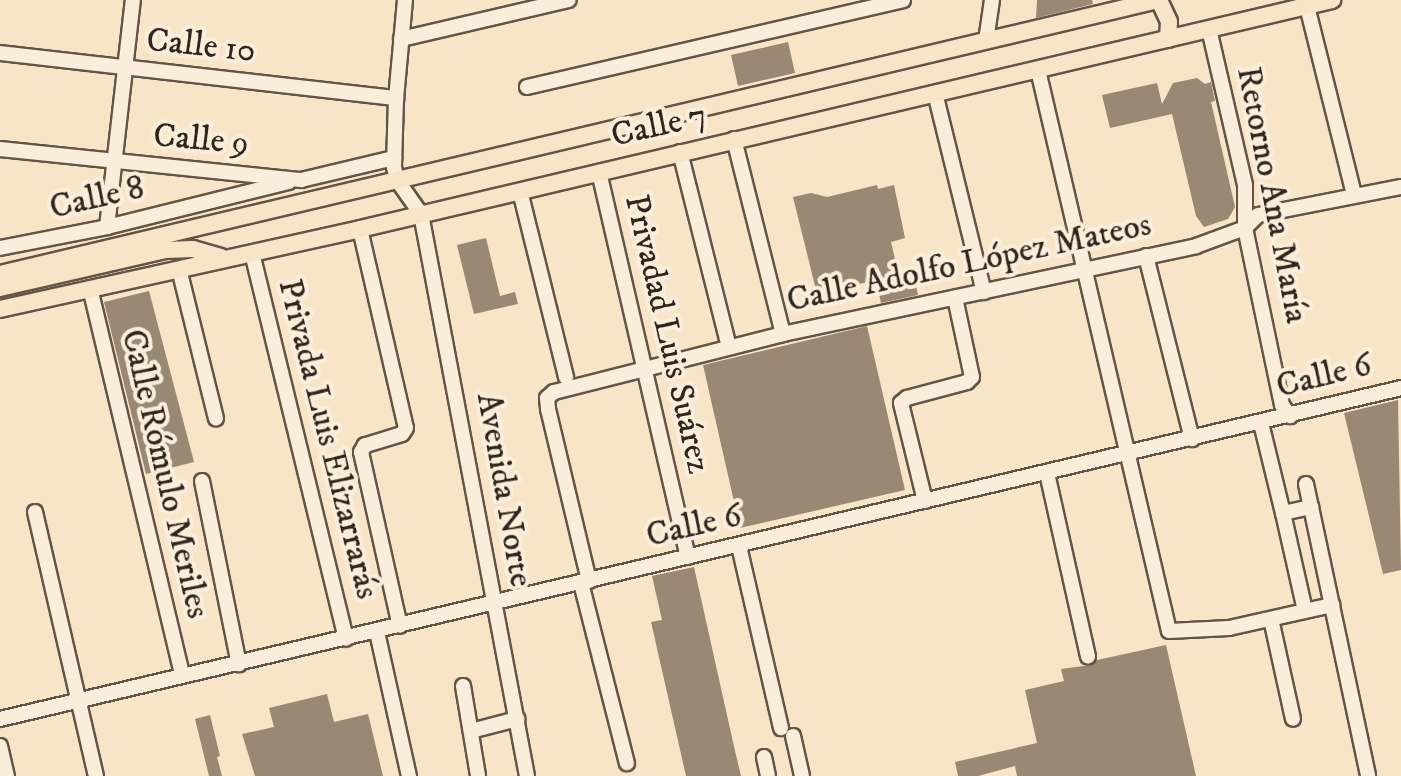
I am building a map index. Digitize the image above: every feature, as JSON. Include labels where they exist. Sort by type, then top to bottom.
[{"type":"main road","name":"Calle 7","points":[[0,274],[1158,0]]},
{"type":"main road","points":[[1158,0],[1169,21],[1168,39]]},
{"type":"main road","name":"Calle 7","points":[[0,309],[360,229],[1332,0]]},
{"type":"main road","points":[[0,288],[166,250],[193,249],[225,259]]},
{"type":"street","points":[[107,227],[133,0]]},
{"type":"street","points":[[405,0],[394,158],[397,180],[421,214]]},
{"type":"street","points":[[401,39],[569,0]]},
{"type":"street","points":[[527,87],[903,0]]},
{"type":"street","points":[[986,41],[992,0]]},
{"type":"street","points":[[1307,6],[1354,194]]},
{"type":"street","name":"Retorno Ana María","points":[[1209,29],[1245,185],[1245,228],[1282,405],[1290,416]]},
{"type":"street","name":"Calle 10","points":[[0,53],[396,98]]},
{"type":"street","points":[[1038,70],[1087,269],[1169,631],[1229,628],[1332,605]]},
{"type":"street","points":[[935,93],[984,292]]},
{"type":"street","points":[[734,139],[783,334]]},
{"type":"street","name":"Calle 9","points":[[0,149],[301,180],[394,158]]},
{"type":"street","points":[[680,152],[729,347]]},
{"type":"street","name":"Privadad Luis Suárez","points":[[599,172],[688,557]]},
{"type":"street","name":"Calle 8","points":[[0,248],[107,227],[301,180]]},
{"type":"street","name":"Calle Adolfo López Mateos","points":[[585,582],[547,398],[567,387],[783,334],[1196,246],[1245,228],[1258,215],[1401,187]]},
{"type":"street","points":[[520,191],[566,377]]},
{"type":"street","name":"Avenida Norte","points":[[421,214],[527,776]]},
{"type":"street","points":[[360,229],[405,432],[362,447],[400,626]]},
{"type":"street","name":"Privada Luis Elizarrarás","points":[[252,253],[346,639]]},
{"type":"street","points":[[1146,256],[1192,439]]},
{"type":"street","points":[[179,269],[216,419]]},
{"type":"street","name":"Calle Rómulo Meriles","points":[[90,288],[182,675]]},
{"type":"street","points":[[925,501],[901,403],[907,398],[967,382],[972,377],[955,298]]},
{"type":"street","name":"Calle 6","points":[[0,719],[1401,388]]},
{"type":"street","points":[[1261,423],[1305,611]]},
{"type":"street","points":[[1047,473],[1088,656]]},
{"type":"street","points":[[202,481],[239,664]]},
{"type":"street","points":[[1306,484],[1368,776]]},
{"type":"street","points":[[1283,513],[1311,507]]},
{"type":"street","points":[[35,512],[96,776]]},
{"type":"street","points":[[739,546],[787,732],[802,776]]},
{"type":"street","points":[[585,582],[627,763]]},
{"type":"street","points":[[1271,619],[1293,719]]},
{"type":"street","points":[[377,632],[409,776]]},
{"type":"street","points":[[463,686],[478,776]]},
{"type":"street","points":[[471,731],[517,719]]},
{"type":"street","points":[[0,746],[7,776]]},
{"type":"street","points":[[764,757],[768,776]]},
{"type":"building","points":[[1037,0],[1092,0],[1093,4],[1036,18]]},
{"type":"building","points":[[788,42],[795,73],[738,86],[731,55]]},
{"type":"building","points":[[1197,78],[1205,84],[1211,82],[1215,101],[1211,102],[1235,207],[1228,219],[1204,227],[1196,216],[1172,114],[1110,128],[1102,95],[1157,83],[1162,104],[1173,83]]},
{"type":"building","points":[[877,185],[878,189],[894,185],[905,238],[891,242],[901,285],[915,282],[918,295],[881,303],[876,280],[817,294],[793,197],[811,193],[827,197]]},
{"type":"building","points":[[486,238],[500,296],[515,292],[518,304],[474,314],[457,245]]},
{"type":"building","points":[[149,291],[194,462],[146,474],[104,302]]},
{"type":"building","points":[[867,326],[905,490],[740,528],[703,365]]},
{"type":"building","points":[[1398,400],[1401,570],[1383,574],[1344,413]]},
{"type":"building","points":[[694,567],[741,776],[686,776],[651,622],[662,620],[652,576]]},
{"type":"building","points":[[1166,645],[1196,776],[1017,776],[1015,766],[978,776],[958,776],[955,762],[1037,743],[1025,690],[1064,681],[1061,669],[1091,665],[1097,660]]},
{"type":"building","points":[[327,694],[334,722],[368,714],[383,776],[255,776],[242,734],[274,727],[269,708]]},
{"type":"building","points":[[210,715],[222,776],[209,776],[195,719]]}]
